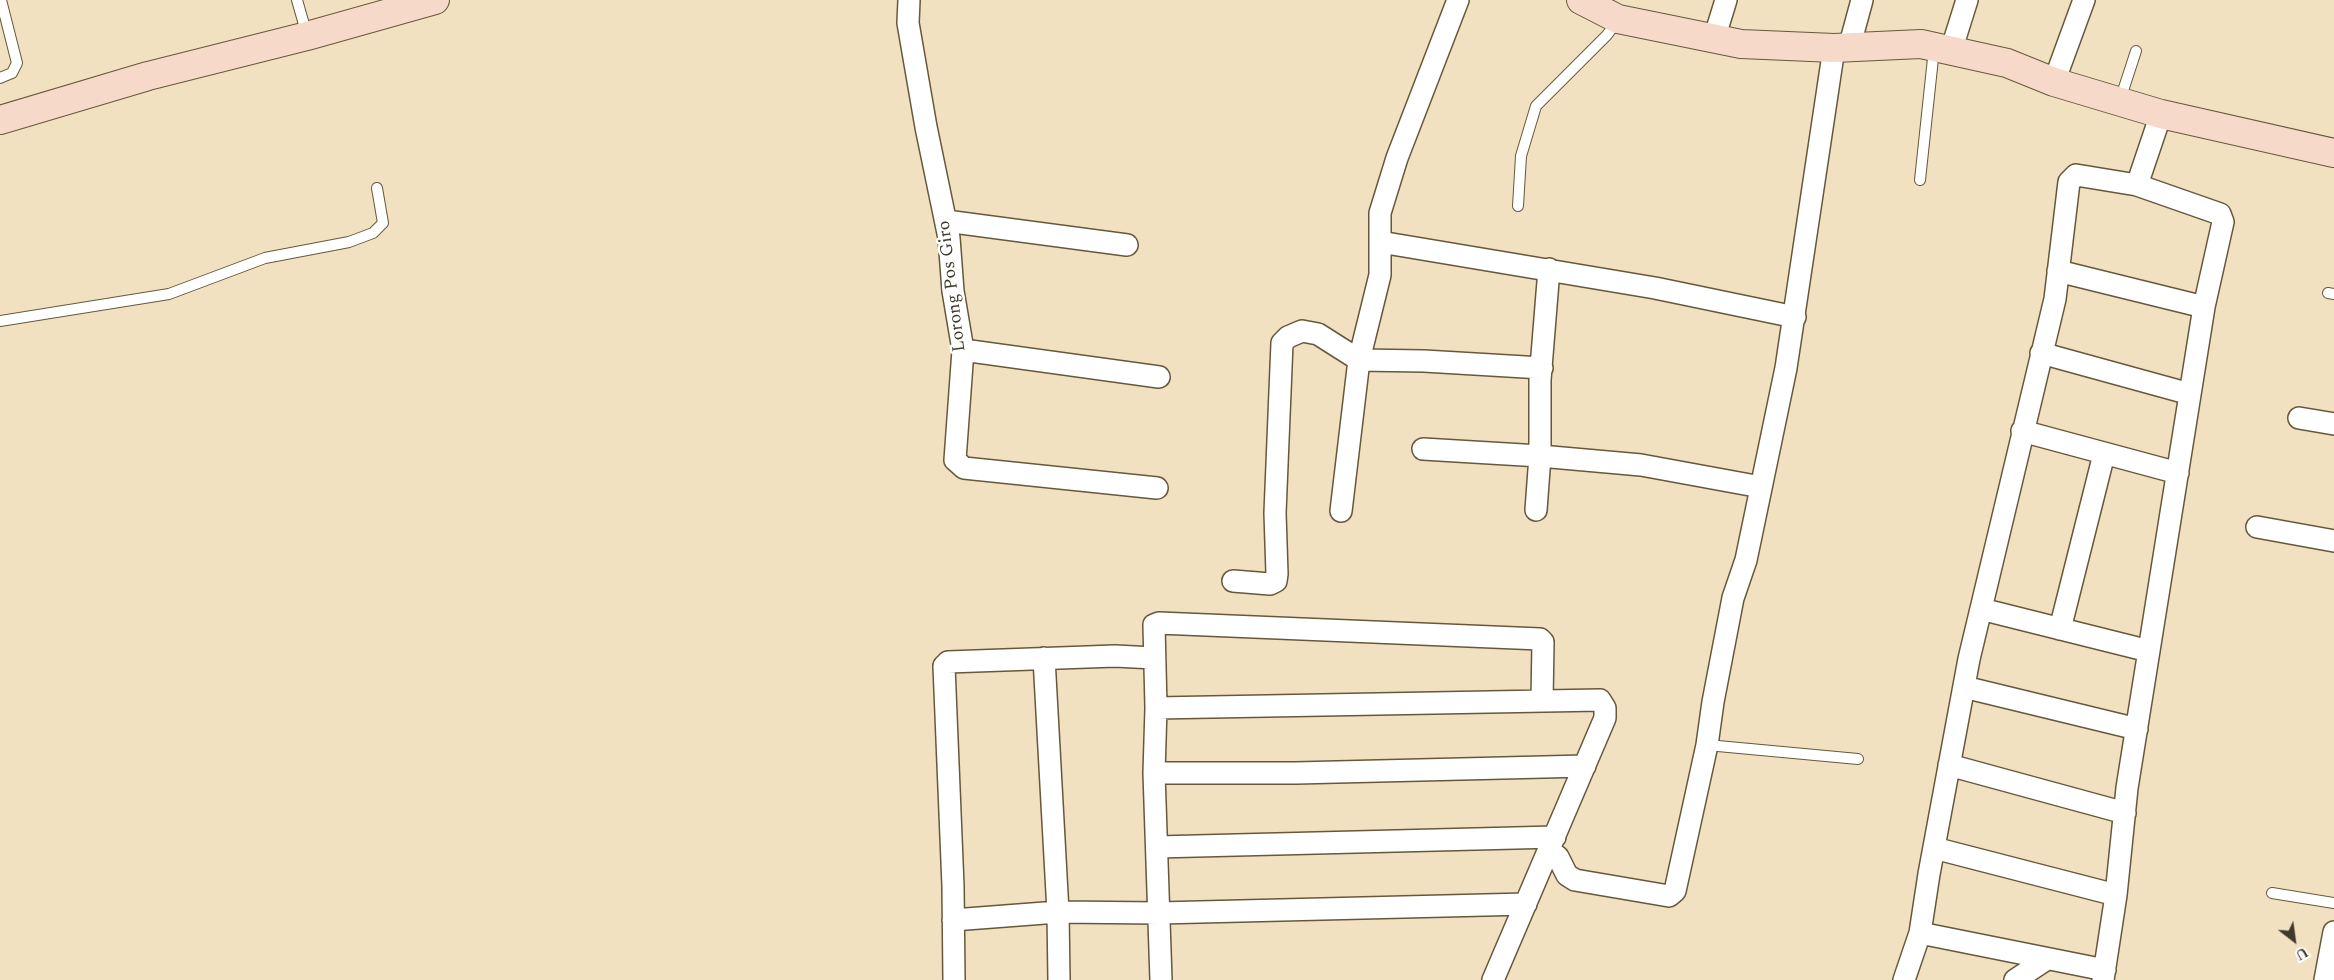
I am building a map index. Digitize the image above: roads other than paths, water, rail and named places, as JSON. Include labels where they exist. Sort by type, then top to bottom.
[{"type":"main road","points":[[0,120],[148,76],[307,36],[435,0]]},
{"type":"main road","points":[[1581,0],[1618,19],[1741,44],[1842,48],[1921,44],[2007,63],[2054,82],[2120,100],[2161,114],[2334,153]]},
{"type":"street","name":"Lorong Pos Giro","points":[[909,0],[908,23],[926,127],[946,221],[953,291],[962,350],[955,450],[957,463],[964,468],[1157,488]]},
{"type":"street","points":[[1341,511],[1359,360],[1380,275],[1380,213],[1397,158],[1458,0]]},
{"type":"street","points":[[1714,39],[1726,0]]},
{"type":"street","points":[[1552,843],[1568,875],[1575,880],[1671,896],[1675,890],[1707,745],[1713,702],[1733,598],[1746,560],[1795,317],[1842,48],[1862,0]]},
{"type":"street","points":[[1943,49],[1967,0]]},
{"type":"street","points":[[2054,82],[2084,0]]},
{"type":"street","points":[[2137,185],[2161,114]]},
{"type":"street","points":[[1904,980],[1920,933],[1949,765],[1981,608],[2055,300],[2069,182],[2076,175],[2137,185],[2221,216],[2223,222],[2204,307],[2149,651],[2104,975],[2046,958],[1920,933]]},
{"type":"street","points":[[946,221],[1127,245]]},
{"type":"street","points":[[1380,242],[1655,288],[1795,317]]},
{"type":"street","points":[[1536,510],[1540,456],[1542,368],[1549,269]]},
{"type":"street","points":[[2058,272],[2204,307]]},
{"type":"street","points":[[1233,581],[1270,584],[1276,581],[1275,513],[1282,343],[1295,333],[1302,331],[1318,334],[1359,360],[1424,360],[1542,368]]},
{"type":"street","points":[[962,350],[1159,377]]},
{"type":"street","points":[[2041,353],[2190,394]]},
{"type":"street","points":[[2299,418],[2334,424]]},
{"type":"street","points":[[2022,431],[2178,473]]},
{"type":"street","points":[[1423,449],[1540,456],[1641,465],[1761,487]]},
{"type":"street","points":[[2060,629],[2104,454]]},
{"type":"street","points":[[2257,528],[2334,541]]},
{"type":"street","points":[[1981,608],[2149,651]]},
{"type":"street","points":[[1161,980],[1154,773],[1156,708],[1154,625],[1159,623],[1540,639],[1543,642],[1542,701]]},
{"type":"street","points":[[954,980],[953,886],[944,666],[948,662],[1044,658],[1115,656],[1154,658]]},
{"type":"street","points":[[1044,658],[1058,912],[1059,980]]},
{"type":"street","points":[[1964,687],[2137,729]]},
{"type":"street","points":[[1156,708],[1600,700],[1604,703],[1605,718],[1493,980]]},
{"type":"street","points":[[1949,765],[2125,814]]},
{"type":"street","points":[[1154,773],[1296,773],[1585,766]]},
{"type":"street","points":[[1157,847],[1552,843]]},
{"type":"street","points":[[1934,848],[2116,895]]},
{"type":"street","points":[[953,920],[1058,912],[1159,913],[1526,904]]},
{"type":"street","points":[[2325,980],[2334,932]]},
{"type":"street","points":[[2015,980],[2046,958]]},
{"type":"lane","points":[[0,78],[12,73],[17,63],[1,0]]},
{"type":"lane","points":[[297,0],[307,36]]},
{"type":"lane","points":[[1518,206],[1521,156],[1536,106],[1607,35],[1618,19]]},
{"type":"lane","points":[[1920,180],[1943,49]]},
{"type":"lane","points":[[2120,100],[2136,51]]},
{"type":"lane","points":[[0,321],[169,294],[265,258],[349,242],[372,233],[383,223],[377,188]]},
{"type":"lane","points":[[1707,745],[1858,759]]},
{"type":"lane","points":[[2272,893],[2334,903]]}]
